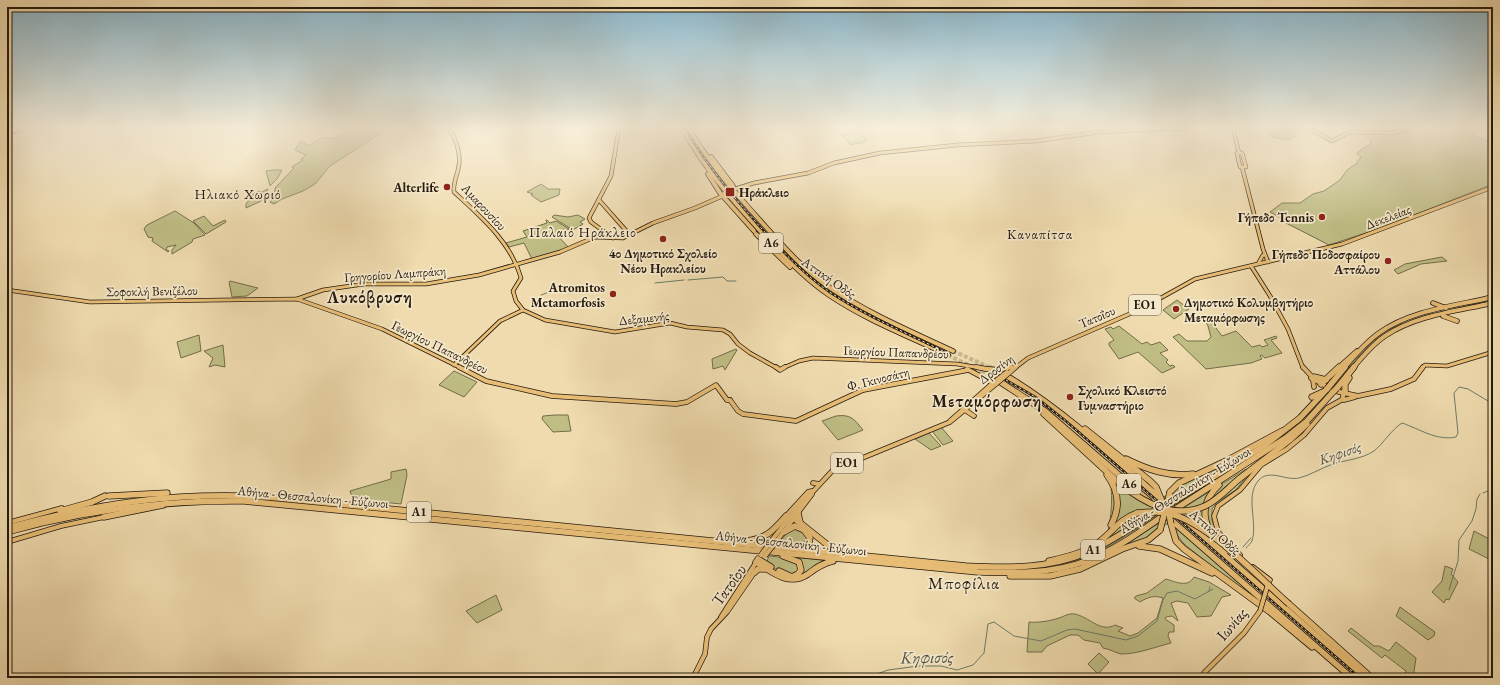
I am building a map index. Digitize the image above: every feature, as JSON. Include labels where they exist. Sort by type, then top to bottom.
[{"type":"highway","points":[[701,160],[727,200],[755,233],[788,265],[815,287],[827,293]]},
{"type":"highway","name":"Αττική Οδός","points":[[702,160],[731,198],[803,275],[827,293],[848,306],[948,355]]},
{"type":"highway","name":"Αττική Οδός","points":[[710,160],[725,181],[793,258],[815,278],[838,294],[870,311],[953,351]]},
{"type":"highway","points":[[714,160],[735,189],[772,229],[793,258]]},
{"type":"highway","points":[[718,198],[727,200]]},
{"type":"highway","name":"Αθήνα - Θεσσαλονίκη - Εύζωνοι","points":[[8,528],[97,511],[165,502],[197,500],[265,502],[773,553],[983,566],[1025,567],[1053,563],[1086,553],[1113,539],[1254,453],[1306,412],[1361,350],[1386,329],[1399,323],[1433,312],[1493,297]]},
{"type":"highway","points":[[1433,312],[1436,309],[1433,303],[1442,308],[1449,308]]},
{"type":"highway","name":"Αθήνα - Θεσσαλονίκη - Εύζωνοι","points":[[8,528],[50,516],[99,505],[156,497],[200,494],[268,498],[728,542],[978,572],[1029,573],[1064,568],[1102,554],[1177,508],[1287,437],[1318,410],[1372,348],[1386,336],[1396,330],[1437,317],[1493,303]]},
{"type":"highway","points":[[1437,317],[1445,316],[1456,320],[1451,317],[1453,313]]},
{"type":"highway","points":[[1345,392],[1345,382],[1372,348]]},
{"type":"highway","points":[[1314,377],[1323,382],[1353,354],[1361,350]]},
{"type":"highway","name":"Αττική Οδός","points":[[1008,374],[1064,415],[1365,678]]},
{"type":"highway","points":[[996,384],[1035,406],[1132,494],[1149,503],[1170,510],[1185,510],[1206,506],[1260,462],[1294,438],[1318,410]]},
{"type":"highway","name":"Αττική Οδός","points":[[996,384],[1035,403],[1056,420],[1352,678]]},
{"type":"highway","points":[[978,572],[1018,576],[1065,572],[1088,566],[1118,551],[1152,538],[1160,530],[1164,515],[1158,491],[1150,480],[1047,400],[1023,386]]},
{"type":"highway","points":[[1312,398],[1326,390]]},
{"type":"highway","points":[[1286,429],[1275,433],[1226,461],[1179,483],[1170,492],[1167,504],[1172,529],[1178,544],[1270,612],[1345,672]]},
{"type":"highway","points":[[1077,444],[1109,478],[1118,499],[1118,510],[1115,518],[1101,540]]},
{"type":"highway","points":[[1115,453],[1137,464],[1167,475],[1182,476],[1201,473]]},
{"type":"highway","points":[[1235,471],[1208,495],[1204,511],[1206,523],[1212,536],[1221,547],[1276,600]]},
{"type":"highway","points":[[8,528],[107,496],[180,493],[200,494]]},
{"type":"highway","points":[[104,517],[156,506],[197,500]]},
{"type":"highway","points":[[1025,567],[1079,552],[1095,545],[1117,522],[1137,512],[1156,511],[1184,518],[1200,527],[1216,539],[1372,678]]},
{"type":"highway","points":[[798,513],[798,518],[801,523]]},
{"type":"highway","points":[[728,542],[760,540],[769,535],[774,526],[789,518],[801,523],[832,548],[852,557]]},
{"type":"highway","points":[[784,532],[789,528],[797,526],[806,531],[810,538],[809,543],[804,546],[786,548]]},
{"type":"highway","points":[[1133,546],[1150,546],[1160,549],[1228,582]]},
{"type":"highway","points":[[755,572],[761,568],[769,568],[789,577],[796,576],[801,570],[800,564],[796,560],[773,553]]},
{"type":"highway","points":[[760,560],[785,579],[794,581],[803,577],[823,562],[852,557]]},
{"type":"highway","points":[[760,560],[766,562],[769,568]]},
{"type":"main road","name":"Αμαρουσίου","points":[[459,160],[453,188],[454,192],[458,197],[474,209],[486,222],[510,250],[517,264]]},
{"type":"main road","points":[[613,238],[590,220],[590,215],[609,180],[614,160]]},
{"type":"main road","points":[[692,209],[735,189],[757,182],[808,173],[833,164],[851,160]]},
{"type":"main road","points":[[1241,160],[1243,167]]},
{"type":"main road","points":[[1241,160],[1266,262]]},
{"type":"main road","name":"Δεκελείας","points":[[1251,265],[1350,242],[1493,188]]},
{"type":"main road","points":[[692,209],[724,194]]},
{"type":"main road","points":[[599,200],[630,235]]},
{"type":"main road","name":"Γρηγορίου Λαμπράκη","points":[[297,299],[323,290],[364,284],[420,285],[480,275],[562,251],[595,236],[621,238],[653,223],[692,209]]},
{"type":"main road","points":[[1264,255],[1274,259]]},
{"type":"main road","points":[[1259,262],[1264,255]]},
{"type":"main road","name":"Δεκελείας","points":[[1251,265],[1259,262],[1288,257]]},
{"type":"main road","points":[[454,365],[500,321],[523,310],[516,301],[513,292],[522,279],[517,264]]},
{"type":"main road","points":[[1251,265],[1289,328],[1305,368],[1314,377]]},
{"type":"main road","name":"Τατοΐου","points":[[1023,361],[1141,309],[1193,280],[1251,265]]},
{"type":"main road","name":"Σοφοκλή Βενιζέλου","points":[[7,290],[90,302],[297,299]]},
{"type":"main road","points":[[1271,298],[1288,329],[1305,371],[1335,390],[1340,396],[1338,402]]},
{"type":"main road","name":"Γεωργίου Παπανδρέου","points":[[297,299],[382,329],[486,381],[552,396],[676,404],[689,401],[717,385],[740,412],[746,415],[796,420]]},
{"type":"main road","name":"Δεξαμενής","points":[[523,310],[545,320],[615,332],[670,324],[687,327],[718,329],[726,332],[750,353],[780,370]]},
{"type":"main road","points":[[1297,352],[1302,369],[1313,380],[1314,387]]},
{"type":"main road","points":[[1333,405],[1358,396],[1391,389],[1414,379],[1425,365],[1447,366],[1493,352]]},
{"type":"main road","name":"Γεωργίου Παπανδρέου","points":[[780,370],[799,361],[813,358],[957,364],[989,370],[1002,370],[1013,367]]},
{"type":"main road","name":"Δροσίνη","points":[[1008,374],[1013,367],[1023,361]]},
{"type":"main road","name":"Δροσίνη","points":[[950,422],[1023,361]]},
{"type":"main road","points":[[957,364],[996,384]]},
{"type":"main road","name":"Φ. Γκινοσάτη","points":[[796,420],[863,390],[968,370]]},
{"type":"main road","points":[[1323,382],[1358,396]]},
{"type":"main road","name":"Δροσίνη","points":[[950,422],[953,417],[996,384]]},
{"type":"main road","points":[[1335,390],[1364,395]]},
{"type":"main road","points":[[1344,400],[1345,392]]},
{"type":"main road","points":[[1333,405],[1343,398],[1345,392]]},
{"type":"main road","name":"Ιωνίας","points":[[1202,678],[1204,673],[1244,633],[1260,611],[1269,582],[1224,540],[1217,528],[1215,514],[1219,505],[1240,490],[1261,466],[1304,435],[1325,410],[1333,405]]},
{"type":"main road","points":[[965,410],[968,414],[974,416]]},
{"type":"main road","name":"Τατοΐου","points":[[721,618],[789,518],[819,484],[839,467],[950,422]]},
{"type":"main road","points":[[813,483],[819,484]]},
{"type":"main road","name":"Τατοΐου","points":[[774,542],[784,532],[789,518],[798,513],[813,493],[813,490]]},
{"type":"main road","points":[[7,542],[61,526],[104,517]]},
{"type":"main road","points":[[94,519],[99,523]]},
{"type":"main road","name":"Τατοΐου","points":[[693,678],[705,654],[709,632],[727,612],[755,572],[760,560]]},
{"type":"shaded area","points":[[303,160],[339,160],[330,166],[315,184],[274,204],[270,202],[274,198],[270,196],[275,191],[275,188],[294,168],[292,167]]},
{"type":"shaded area","points":[[1359,160],[1493,160],[1493,184],[1378,229],[1329,245],[1286,223],[1286,221],[1270,212],[1282,203],[1300,203],[1313,194],[1324,191],[1340,180],[1347,170],[1356,164]]},
{"type":"shaded area","points":[[282,170],[277,179],[270,186],[266,171]]},
{"type":"shaded area","points":[[541,184],[548,189],[560,189],[559,195],[541,202],[531,195],[533,194],[527,192]]},
{"type":"shaded area","points":[[268,189],[261,201],[246,208],[246,204],[250,199],[247,200],[244,198],[247,196],[251,198],[252,195],[259,191],[262,192]]},
{"type":"shaded area","points":[[175,211],[194,223],[205,235],[193,239],[192,242],[172,254],[172,250],[176,245],[167,247],[166,249],[169,251],[168,252],[152,241],[153,238],[148,237],[144,229],[147,225]]},
{"type":"shaded area","points":[[554,215],[568,217],[578,215],[585,219],[580,222],[583,224],[573,230],[552,217]]},
{"type":"shaded area","points":[[204,216],[213,226],[225,220],[226,222],[206,234],[193,221]]},
{"type":"shaded area","points":[[546,220],[550,223],[556,221],[569,229],[557,235],[569,248],[532,259],[524,243],[509,247],[506,243],[527,237],[523,231],[547,223]]},
{"type":"shaded area","points":[[1442,257],[1447,261],[1421,264],[1398,274],[1394,270],[1405,264]]},
{"type":"shaded area","points":[[230,281],[258,288],[247,296],[232,297]]},
{"type":"shaded area","points":[[1493,299],[1418,320],[1384,334],[1369,346],[1315,408],[1290,431],[1267,448],[1100,552],[1069,563],[1055,566],[1025,570],[978,569],[249,499],[168,499],[121,505],[166,498],[224,497],[293,502],[978,568],[1010,569],[1054,565],[1084,557],[1099,551],[1283,435],[1302,419],[1368,346],[1383,333],[1417,319]]},
{"type":"shaded area","name":"Δημοτικό Κολυμβητήριο Μεταμόρφωσης","points":[[1177,300],[1189,309],[1174,319],[1163,310]]},
{"type":"shaded area","points":[[1207,316],[1222,336],[1236,331],[1252,347],[1260,345],[1262,347],[1268,345],[1264,340],[1276,336],[1277,338],[1271,340],[1282,353],[1265,358],[1261,355],[1260,356],[1262,359],[1251,363],[1206,369],[1173,337],[1179,334],[1187,341],[1207,341],[1211,337],[1208,326],[1203,317]]},
{"type":"shaded area","points":[[1119,326],[1142,344],[1147,342],[1151,345],[1160,342],[1168,350],[1160,353],[1168,360],[1166,362],[1170,366],[1173,365],[1175,367],[1162,373],[1138,352],[1119,359],[1109,345],[1109,343],[1114,340],[1105,329],[1111,327],[1113,329]]},
{"type":"shaded area","points":[[199,335],[201,351],[181,358],[177,342]]},
{"type":"shaded area","points":[[223,345],[225,367],[215,365],[209,367],[213,358],[204,351]]},
{"type":"shaded area","points":[[736,349],[737,350],[725,370],[723,366],[713,369],[712,359]]},
{"type":"shaded area","points":[[454,371],[477,382],[464,397],[439,385]]},
{"type":"shaded area","points":[[568,415],[571,431],[553,432],[542,419],[543,416]]},
{"type":"shaded area","points":[[836,416],[852,418],[863,430],[838,440],[822,421]]},
{"type":"shaded area","points":[[941,427],[953,441],[943,445],[932,431]]},
{"type":"shaded area","points":[[929,433],[941,446],[931,450],[915,439]]},
{"type":"shaded area","points":[[1237,459],[1106,540],[1112,504],[1108,469],[1143,497],[1151,506],[1185,482]]},
{"type":"shaded area","points":[[406,469],[407,475],[401,504],[353,499],[350,491],[391,479],[391,472]]},
{"type":"shaded area","points":[[1246,469],[1250,472],[1236,490],[1217,502],[1212,509],[1212,521],[1220,538],[1215,544],[1182,514],[1159,529],[1152,537],[1119,548]]},
{"type":"shaded area","points":[[121,505],[75,513],[87,510]]},
{"type":"shaded area","points":[[52,518],[7,531],[33,523]]},
{"type":"shaded area","points":[[1174,526],[1292,629],[1184,544],[1178,536]]},
{"type":"shaded area","points":[[800,528],[809,540],[800,546],[778,544],[790,529]]},
{"type":"shaded area","points":[[1474,531],[1493,541],[1493,561],[1469,549]]},
{"type":"shaded area","points":[[769,556],[794,562],[799,568],[796,574],[784,573],[776,570],[767,561]]},
{"type":"shaded area","points":[[791,557],[824,561],[816,564],[802,576],[786,577],[802,570]]},
{"type":"shaded area","points":[[1445,566],[1453,569],[1451,574],[1458,582],[1449,600],[1446,599],[1444,603],[1432,592],[1442,581]]},
{"type":"shaded area","points":[[1194,577],[1209,582],[1231,595],[1222,597],[1211,616],[1197,617],[1188,603],[1177,601],[1171,603],[1178,621],[1172,616],[1166,617],[1165,619],[1174,625],[1174,632],[1169,632],[1168,636],[1171,643],[1140,652],[1121,654],[1103,648],[1100,643],[1084,640],[1078,635],[1070,635],[1047,646],[1042,652],[1027,652],[1029,622],[1048,621],[1071,614],[1080,616],[1100,626],[1110,627],[1115,625],[1123,628],[1118,631],[1130,636],[1138,633],[1157,618],[1163,598],[1151,597],[1140,602],[1134,598],[1136,596],[1147,593],[1166,579],[1178,583],[1185,583]]},
{"type":"shaded area","points":[[496,595],[502,610],[477,623],[466,611]]},
{"type":"shaded area","points":[[1400,607],[1435,632],[1434,636],[1428,640],[1396,616]]},
{"type":"shaded area","points":[[1351,628],[1374,646],[1379,646],[1389,651],[1396,642],[1416,658],[1413,678],[1404,678],[1406,671],[1385,655],[1382,658],[1348,631]]},
{"type":"shaded area","points":[[1099,653],[1109,662],[1098,674],[1088,664]]},
{"type":"waterway","points":[[688,280],[723,277],[727,281],[736,281]]},
{"type":"waterway","points":[[655,283],[684,280]]},
{"type":"waterway","points":[[541,295],[552,291],[572,293]]},
{"type":"waterway","name":"Κηφισός","points":[[1246,548],[1252,541],[1254,526],[1252,494],[1254,487],[1262,477],[1272,475],[1288,478],[1299,478],[1324,467],[1364,456],[1374,451],[1394,429],[1402,423],[1435,436],[1449,438],[1456,437],[1458,433],[1454,393],[1459,387],[1468,389],[1493,404]]},
{"type":"waterway","points":[[1483,493],[1493,489]]},
{"type":"waterway","points":[[1449,590],[1458,561],[1459,540],[1472,521],[1476,509],[1477,499],[1480,494]]},
{"type":"waterway","name":"Κηφισός","points":[[1243,547],[1251,538]]},
{"type":"waterway","name":"Κηφισός","points":[[1209,591],[1210,587]]},
{"type":"waterway","name":"Κηφισός","points":[[866,678],[888,670],[919,666],[941,666],[957,670],[973,665],[984,653],[988,624],[994,622],[1014,636],[1041,641],[1067,630],[1075,629],[1126,640],[1138,636],[1157,621],[1163,600],[1167,593],[1177,591],[1195,599],[1213,589]]},
{"type":"tunnel","points":[[953,351],[991,368]]},
{"type":"tunnel","points":[[948,355],[974,368]]},
{"type":"tunnel","points":[[974,368],[1000,381]]},
{"type":"tunnel","points":[[991,368],[1007,376]]},
{"type":"railway","points":[[706,160],[737,200],[772,240],[807,275],[831,293],[859,310],[949,354]]},
{"type":"railway","points":[[1006,380],[1037,398],[1067,422],[1360,678]]},
{"type":"place","name":"Alterlife","points":[[447,187]]},
{"type":"place","name":"Ηράκλειο","points":[[730,192]]},
{"type":"place","name":"Γήπεδο Tennis","points":[[1322,217]]},
{"type":"place","name":"4ο Δημοτικό Σχολείο Νέου Ηρακλείου","points":[[663,239]]},
{"type":"place","name":"Γήπεδο Ποδοσφαίρου Αττάλου","points":[[1388,261]]},
{"type":"place","name":"Atromitos Metamorfosis","points":[[613,294]]},
{"type":"place","name":"Δημοτικό Κολυμβητήριο Μεταμόρφωσης","points":[[1176,309]]},
{"type":"place","name":"Σχολικό Κλειστό Γυμναστήριο","points":[[1070,397]]},
{"type":"district","name":"Ηλιακό Χωριό","points":[[238,194]]},
{"type":"district","name":"Παλαιό Ηράκλειο","points":[[583,232]]},
{"type":"district","name":"Καναπίτσα","points":[[1040,234]]},
{"type":"district","name":"Λυκόβρυση","points":[[370,297]]},
{"type":"district","name":"Μεταμόρφωση","points":[[987,401]]},
{"type":"district","name":"Μποφίλια","points":[[964,583]]}]
